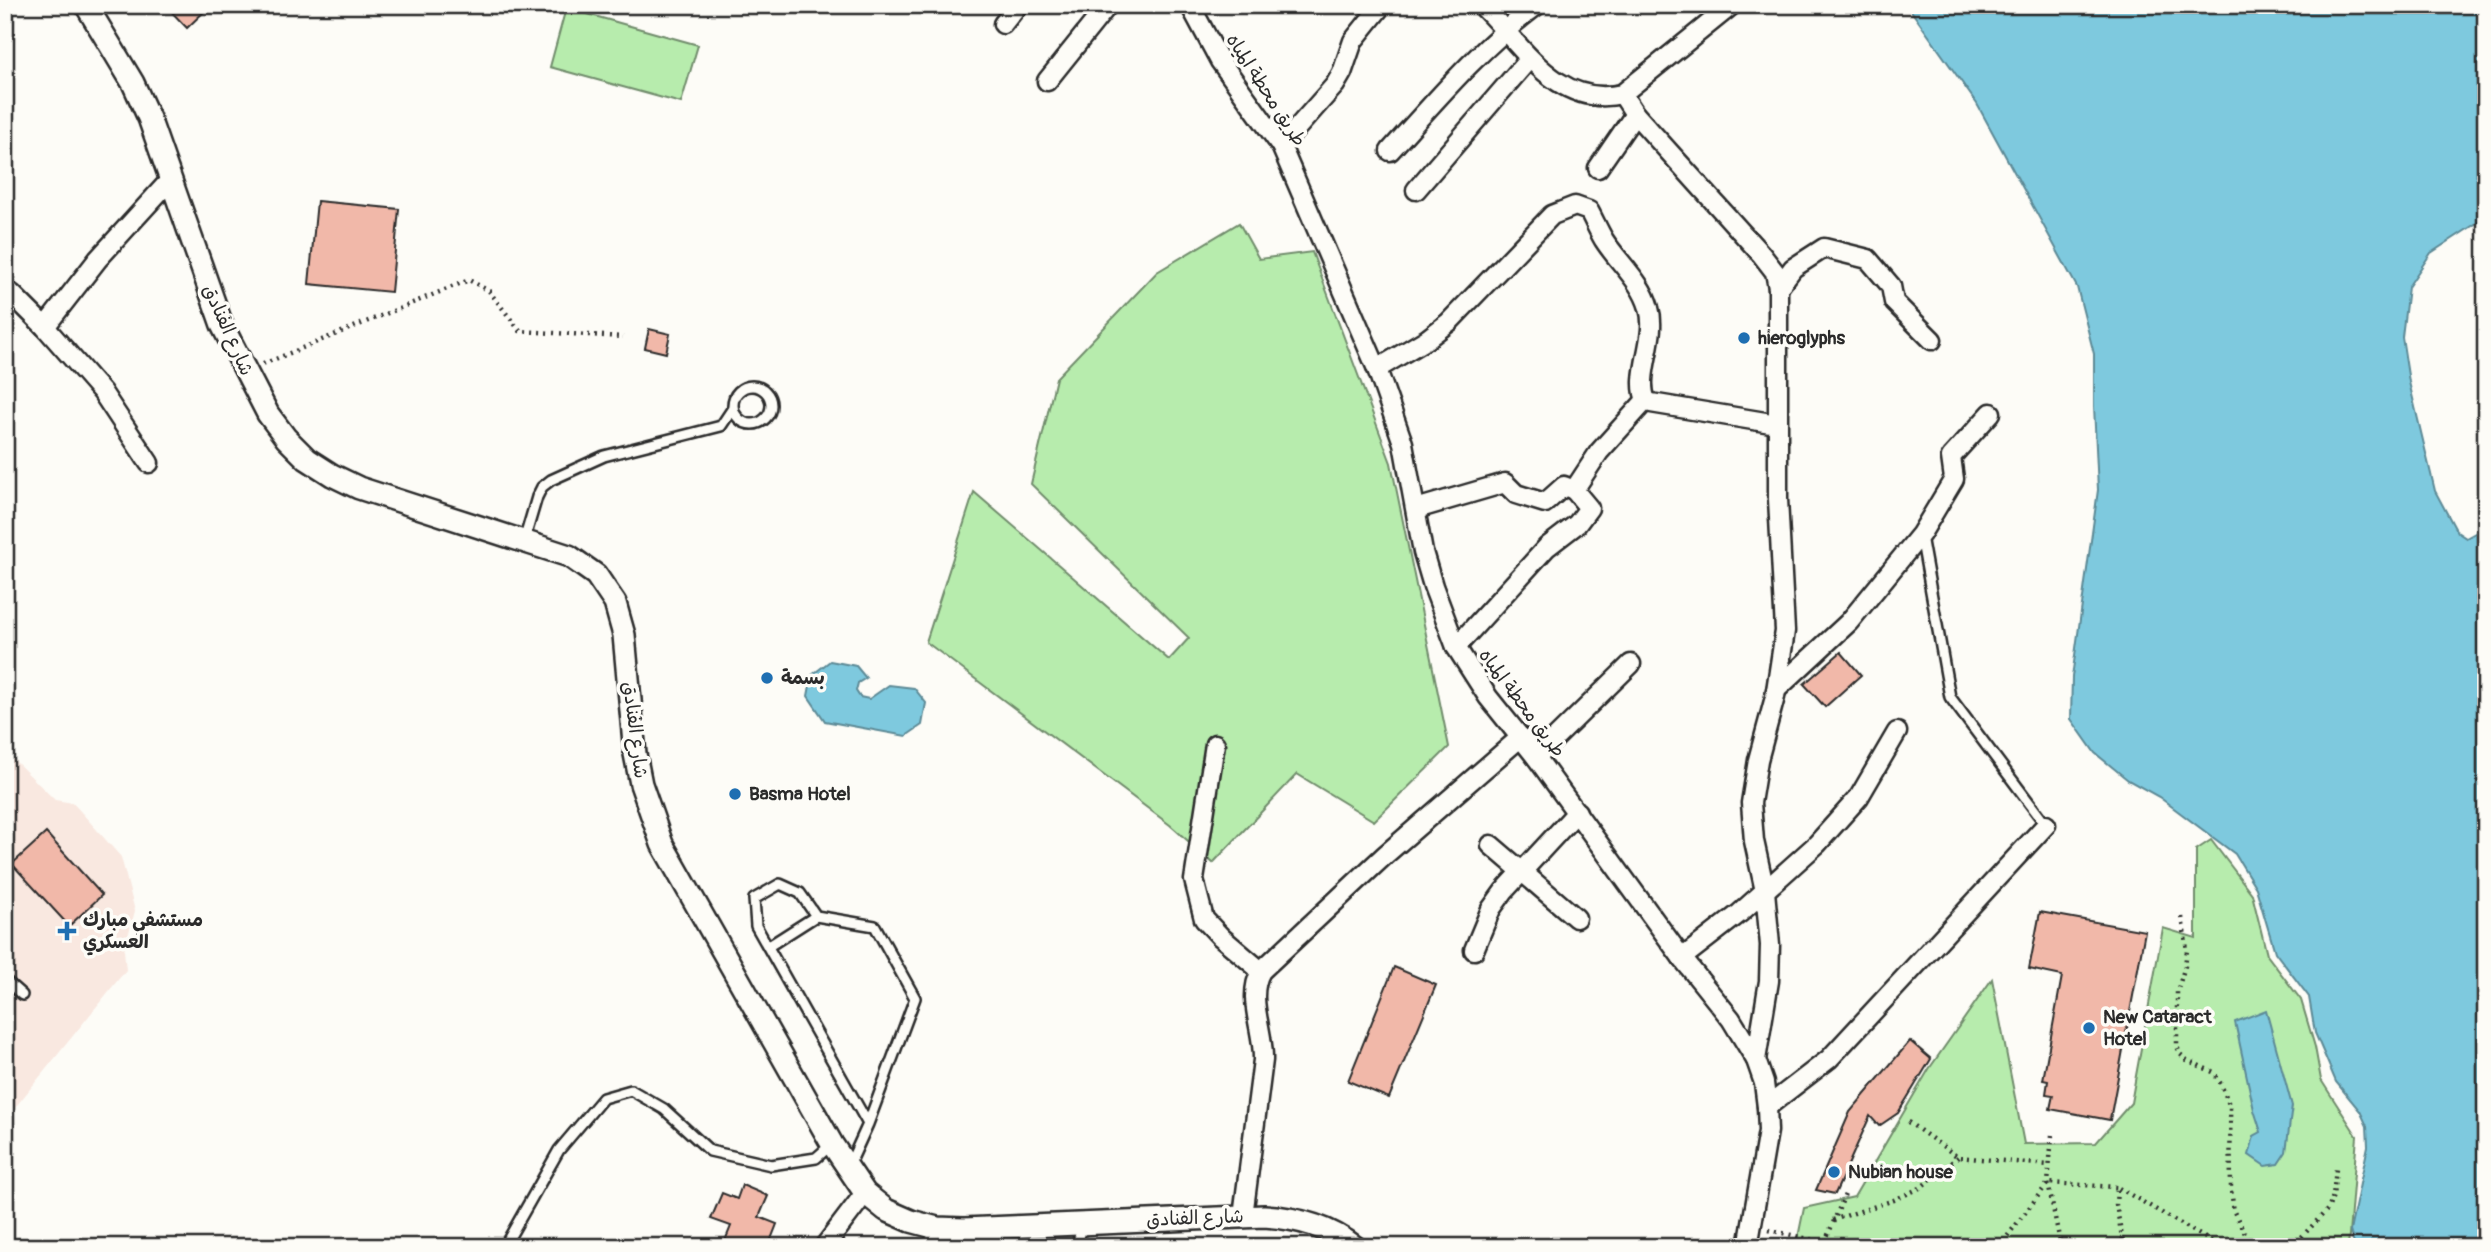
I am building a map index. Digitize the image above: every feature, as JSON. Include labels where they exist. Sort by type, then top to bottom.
[{"type":"street","name":"شارع الفنادق","points":[[86,5],[133,83],[171,179],[222,325],[268,414],[286,438],[307,459],[359,488],[569,556],[596,575],[615,603],[624,635],[635,754],[647,804],[662,844],[832,1144],[865,1193],[886,1210],[911,1221],[932,1237],[964,1229],[1243,1216],[1286,1217],[1327,1230],[1354,1247]]},
{"type":"street","points":[[1003,24],[1018,5]]},
{"type":"street","points":[[1047,80],[1108,5]]},
{"type":"street","name":"طريق محطة المياه","points":[[1190,5],[1220,61],[1282,146],[1377,369],[1403,443],[1423,552],[1456,647],[1471,673],[1577,811],[1682,958],[1731,1019],[1756,1060],[1764,1083],[1768,1131],[1748,1247]]},
{"type":"street","points":[[1282,146],[1335,85],[1353,41],[1382,5]]},
{"type":"street","points":[[1481,5],[1529,59],[1557,82],[1581,94],[1604,99],[1622,94],[1711,12],[1732,5]]},
{"type":"street","points":[[1390,151],[1505,29],[1537,5]]},
{"type":"street","points":[[1416,190],[1529,59]]},
{"type":"street","points":[[1622,94],[1635,114],[1761,254],[1774,272],[1778,288],[1778,499],[1785,631],[1776,690],[1758,760],[1751,803],[1754,841],[1765,891],[1770,945],[1769,981],[1756,1060]]},
{"type":"street","points":[[1598,168],[1635,114]]},
{"type":"street","points":[[45,327],[98,259],[171,179]]},
{"type":"street","points":[[1377,369],[1427,339],[1449,322],[1552,215],[1575,206],[1589,211],[1604,240],[1641,291],[1649,308],[1652,327],[1643,388],[1646,400]]},
{"type":"street","points":[[1778,288],[1793,268],[1824,248],[1868,259],[1891,286],[1894,302],[1932,340]]},
{"type":"street","points":[[5,293],[12,294],[45,327],[102,392],[149,463]]},
{"type":"street","points":[[1646,400],[1777,424]]},
{"type":"street","points":[[1574,490],[1600,452],[1646,400]]},
{"type":"street","points":[[1776,690],[1849,622],[1921,534],[1954,479],[1951,457],[1991,413]]},
{"type":"street","points":[[1416,509],[1505,483],[1516,494],[1545,503],[1564,486],[1574,490],[1588,508],[1577,524],[1547,547],[1456,647]]},
{"type":"street","points":[[1536,757],[1631,664]]},
{"type":"street","points":[[1682,958],[1765,891],[1817,844],[1859,797],[1897,732]]},
{"type":"street","points":[[1243,1216],[1264,1060],[1264,1041],[1253,993],[1255,981],[1261,971],[1385,855],[1521,737]]},
{"type":"street","points":[[1215,744],[1194,880],[1204,919],[1261,971]]},
{"type":"street","points":[[1474,950],[1491,909],[1577,811]]},
{"type":"street","points":[[1767,1107],[1829,1059],[2046,825]]},
{"type":"street","points":[[1491,845],[1576,918]]},
{"type":"street","points":[[824,1247],[865,1193]]},
{"type":"lane","points":[[524,541],[537,497],[542,487],[551,480],[604,456],[721,426],[733,408],[738,392],[746,387],[763,388],[771,403],[771,412],[759,424],[742,422],[733,408]]},
{"type":"lane","points":[[1921,534],[1950,697],[2046,825]]},
{"type":"lane","points":[[816,916],[800,893],[779,884],[754,899],[756,926],[868,1124]]},
{"type":"lane","points":[[769,946],[816,916],[876,926],[915,998],[868,1124],[848,1168]]},
{"type":"lane","points":[[5,979],[22,995]]},
{"type":"lane","points":[[504,1247],[559,1150],[603,1098],[631,1090],[664,1109],[710,1152],[771,1165],[816,1158],[832,1144]]},
{"type":"lane","points":[[1076,1247],[1084,1223]]},
{"type":"path","points":[[246,371],[468,279],[489,290],[520,331],[623,337]]},
{"type":"path","points":[[2182,917],[2187,950],[2177,992],[2177,1046],[2180,1054],[2187,1060],[2213,1072],[2230,1107],[2231,1189],[2234,1212],[2252,1247]]},
{"type":"path","points":[[1908,1122],[1958,1157],[2049,1165]]},
{"type":"path","points":[[2052,1135],[2048,1184],[2062,1247]]},
{"type":"path","points":[[1833,1220],[1894,1200],[1920,1188],[1958,1157]]},
{"type":"path","points":[[2292,1247],[2328,1209],[2333,1196],[2336,1169]]},
{"type":"path","points":[[2048,1184],[2117,1187],[2221,1247]]},
{"type":"path","points":[[2000,1246],[2048,1184]]},
{"type":"path","points":[[2117,1187],[2116,1205],[2124,1247]]},
{"type":"path","points":[[1825,1242],[1846,1192]]},
{"type":"path","points":[[1752,1225],[1844,1247]]},
{"type":"shaded area","name":"مستشفي مبارك العسكري","points":[[5,751],[55,800],[73,803],[121,857],[135,911],[124,950],[126,970],[5,1120]]},
{"type":"green space","points":[[566,8],[698,45],[681,103],[550,67]]},
{"type":"green space","points":[[1239,223],[1259,259],[1312,252],[1391,463],[1449,747],[1374,821],[1297,774],[1213,863],[1170,825],[926,642],[974,492],[1169,660],[1189,638],[1031,484],[1056,378],[1157,272]]},
{"type":"green space","points":[[2211,840],[2252,894],[2267,955],[2301,1000],[2315,1047],[2321,1080],[2357,1136],[2348,1247],[1796,1247],[1804,1208],[1854,1197],[1929,1069],[1992,979],[2024,1144],[2096,1143],[2131,1103],[2163,928],[2196,938],[2196,850]]},
{"type":"water","points":[[1907,5],[2486,5],[2486,217],[2431,253],[2408,287],[2402,337],[2409,382],[2435,491],[2457,532],[2466,538],[2486,523],[2486,1247],[2355,1247],[2350,1231],[2368,1146],[2367,1126],[2360,1111],[2336,1082],[2315,1033],[2309,997],[2275,952],[2256,888],[2235,854],[2159,797],[2128,780],[2095,753],[2071,719],[2072,677],[2098,490],[2094,354],[2077,287],[1977,104]]},
{"type":"water","points":[[830,661],[856,666],[866,678],[858,683],[856,691],[860,697],[869,699],[889,685],[914,688],[926,703],[922,725],[906,736],[825,721],[808,696],[812,675]]},
{"type":"water","points":[[2266,1010],[2292,1106],[2286,1152],[2278,1164],[2265,1166],[2249,1155],[2254,1136],[2261,1132],[2235,1022]]},
{"type":"building","points":[[165,5],[211,5],[187,28]]},
{"type":"building","points":[[317,201],[399,209],[391,292],[309,284]]},
{"type":"building","points":[[649,329],[670,334],[666,353],[645,348]]},
{"type":"building","points":[[1841,652],[1861,675],[1825,707],[1804,684]]},
{"type":"building","points":[[46,833],[102,895],[69,926],[12,864]]},
{"type":"building","name":"New Cataract Hotel","points":[[2040,912],[2145,931],[2110,1120],[2050,1109],[2053,1095],[2046,1094],[2048,1081],[2043,1080],[2062,976],[2029,969]]},
{"type":"building","points":[[1394,967],[1436,985],[1389,1098],[1348,1081]]},
{"type":"building","points":[[1910,1041],[1931,1059],[1898,1113],[1879,1126],[1870,1116],[1835,1194],[1816,1190],[1850,1112]]},
{"type":"building","points":[[742,1185],[768,1196],[759,1217],[777,1224],[768,1247],[738,1247],[725,1241],[731,1226],[711,1219],[722,1193],[737,1199]]},
{"type":"place","name":"hieroglyphs","points":[[1744,338]]},
{"type":"place","name":"بسمة","points":[[767,678]]},
{"type":"place","name":"Basma Hotel","points":[[735,794]]},
{"type":"place","name":"مستشفي مبارك العسكري","points":[[67,931]]},
{"type":"place","name":"New Cataract Hotel","points":[[2089,1028]]},
{"type":"place","name":"Nubian house","points":[[1834,1172]]}]
